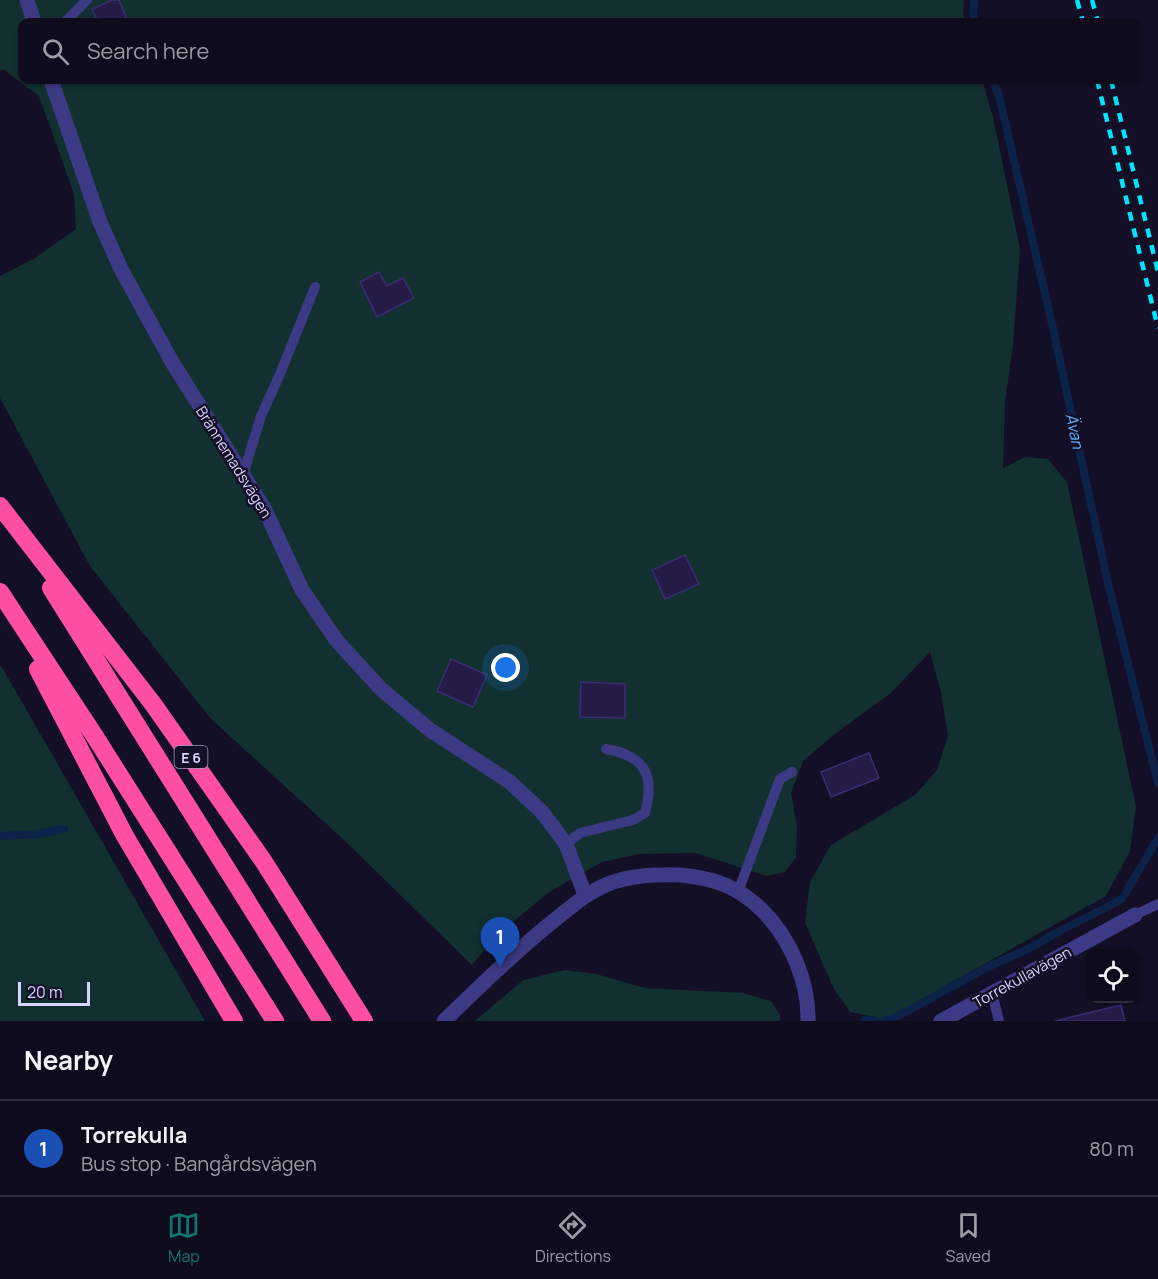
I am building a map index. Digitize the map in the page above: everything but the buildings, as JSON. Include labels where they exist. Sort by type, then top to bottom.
[{"type":"highway","name":"E 6","points":[[0,506],[322,1021]]},
{"type":"highway","name":"E 6","points":[[0,506],[153,704],[264,862],[364,1021]]},
{"type":"highway","points":[[0,594],[125,836],[234,1021]]},
{"type":"highway","points":[[0,594],[119,774],[275,1021]]},
{"type":"street","points":[[27,0],[33,18]]},
{"type":"street","name":"Brännemadsvägen","points":[[52,84],[96,212],[121,269],[172,362],[265,510],[302,590],[337,641],[381,690],[430,730],[510,782],[542,812],[566,844],[585,896]]},
{"type":"street","points":[[444,1021],[527,943],[585,896],[610,883],[641,876],[667,874],[701,877],[729,885],[755,903],[774,922],[801,974],[808,1005],[807,1021]]},
{"type":"street","name":"Torrekullavägen","points":[[941,1021],[1135,915]]},
{"type":"lane","points":[[69,18],[87,0]]},
{"type":"lane","points":[[243,475],[252,439],[315,287]]},
{"type":"lane","points":[[566,844],[580,833],[633,820],[645,813],[650,793],[647,773],[640,763],[620,751],[606,749]]},
{"type":"lane","points":[[738,892],[780,779],[792,772]]},
{"type":"lane","points":[[1135,915],[1158,904]]},
{"type":"lane","points":[[992,993],[999,1021]]},
{"type":"green space","points":[[0,0],[964,0],[965,18],[18,18],[18,80],[4,70],[0,70]]},
{"type":"green space","points":[[23,84],[983,84],[993,117],[1020,249],[1013,345],[1005,402],[1003,468],[1025,457],[1048,459],[1067,482],[1136,807],[1130,851],[1106,896],[886,1019],[850,1012],[834,989],[805,923],[810,882],[831,845],[915,795],[937,770],[948,736],[941,692],[930,652],[891,693],[836,733],[803,761],[791,793],[797,826],[796,857],[785,872],[767,876],[695,853],[639,854],[602,862],[549,892],[496,936],[472,965],[344,840],[211,719],[90,566],[0,398],[0,276],[35,258],[76,229],[74,194],[39,96]]},
{"type":"green space","points":[[0,665],[3,669],[205,1021],[0,1021]]},
{"type":"green space","points":[[565,970],[596,974],[645,988],[743,993],[771,1001],[780,1015],[780,1021],[475,1021],[523,980]]},
{"type":"waterway","points":[[973,18],[974,0]]},
{"type":"waterway","name":"Ävan","points":[[994,84],[1050,315],[1108,583],[1158,783]]},
{"type":"waterway","points":[[0,836],[38,834],[64,829]]},
{"type":"waterway","points":[[883,1021],[898,1016],[1122,899],[1158,838]]},
{"type":"waterway","points":[[865,1020],[878,1021]]},
{"type":"railway","points":[[1077,0],[1082,18]]},
{"type":"railway","points":[[1092,0],[1097,18]]},
{"type":"railway","points":[[1098,84],[1158,328]]},
{"type":"railway","points":[[1112,84],[1158,272]]},
{"type":"place","name":"Torrekulla","points":[[500,967]]}]
